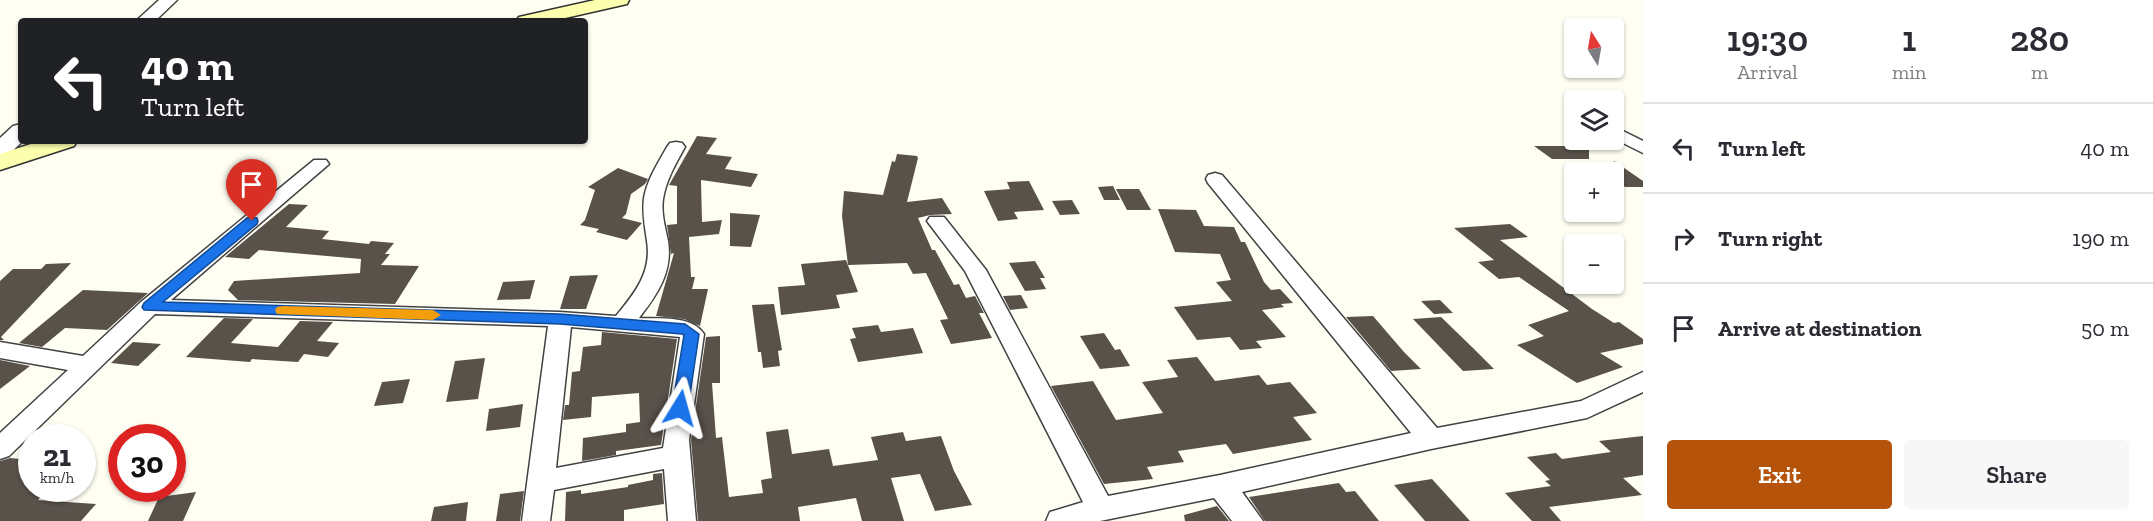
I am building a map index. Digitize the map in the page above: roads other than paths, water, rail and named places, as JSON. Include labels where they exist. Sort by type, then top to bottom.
[{"type":"main road","points":[[539,18],[620,0]]},
{"type":"main road","points":[[0,162],[56,144]]},
{"type":"street","points":[[148,18],[169,0]]},
{"type":"street","points":[[0,150],[18,134]]},
{"type":"street","points":[[1624,137],[1643,148]]},
{"type":"street","points":[[623,323],[651,284],[656,271],[659,258],[654,201],[659,180],[676,147]]},
{"type":"street","points":[[0,449],[149,307],[320,164]]},
{"type":"street","points":[[1215,179],[1431,439]]},
{"type":"street","points":[[937,221],[975,270],[1101,509]]},
{"type":"street","points":[[149,307],[560,319],[685,329],[692,334],[676,440],[682,521]]},
{"type":"street","points":[[536,521],[560,319]]},
{"type":"street","points":[[0,350],[89,365]]},
{"type":"street","points":[[1063,521],[1101,509],[1220,486],[1431,439],[1587,409],[1643,381]]},
{"type":"street","points":[[540,482],[678,456]]},
{"type":"street","points":[[1220,486],[1249,521]]}]
